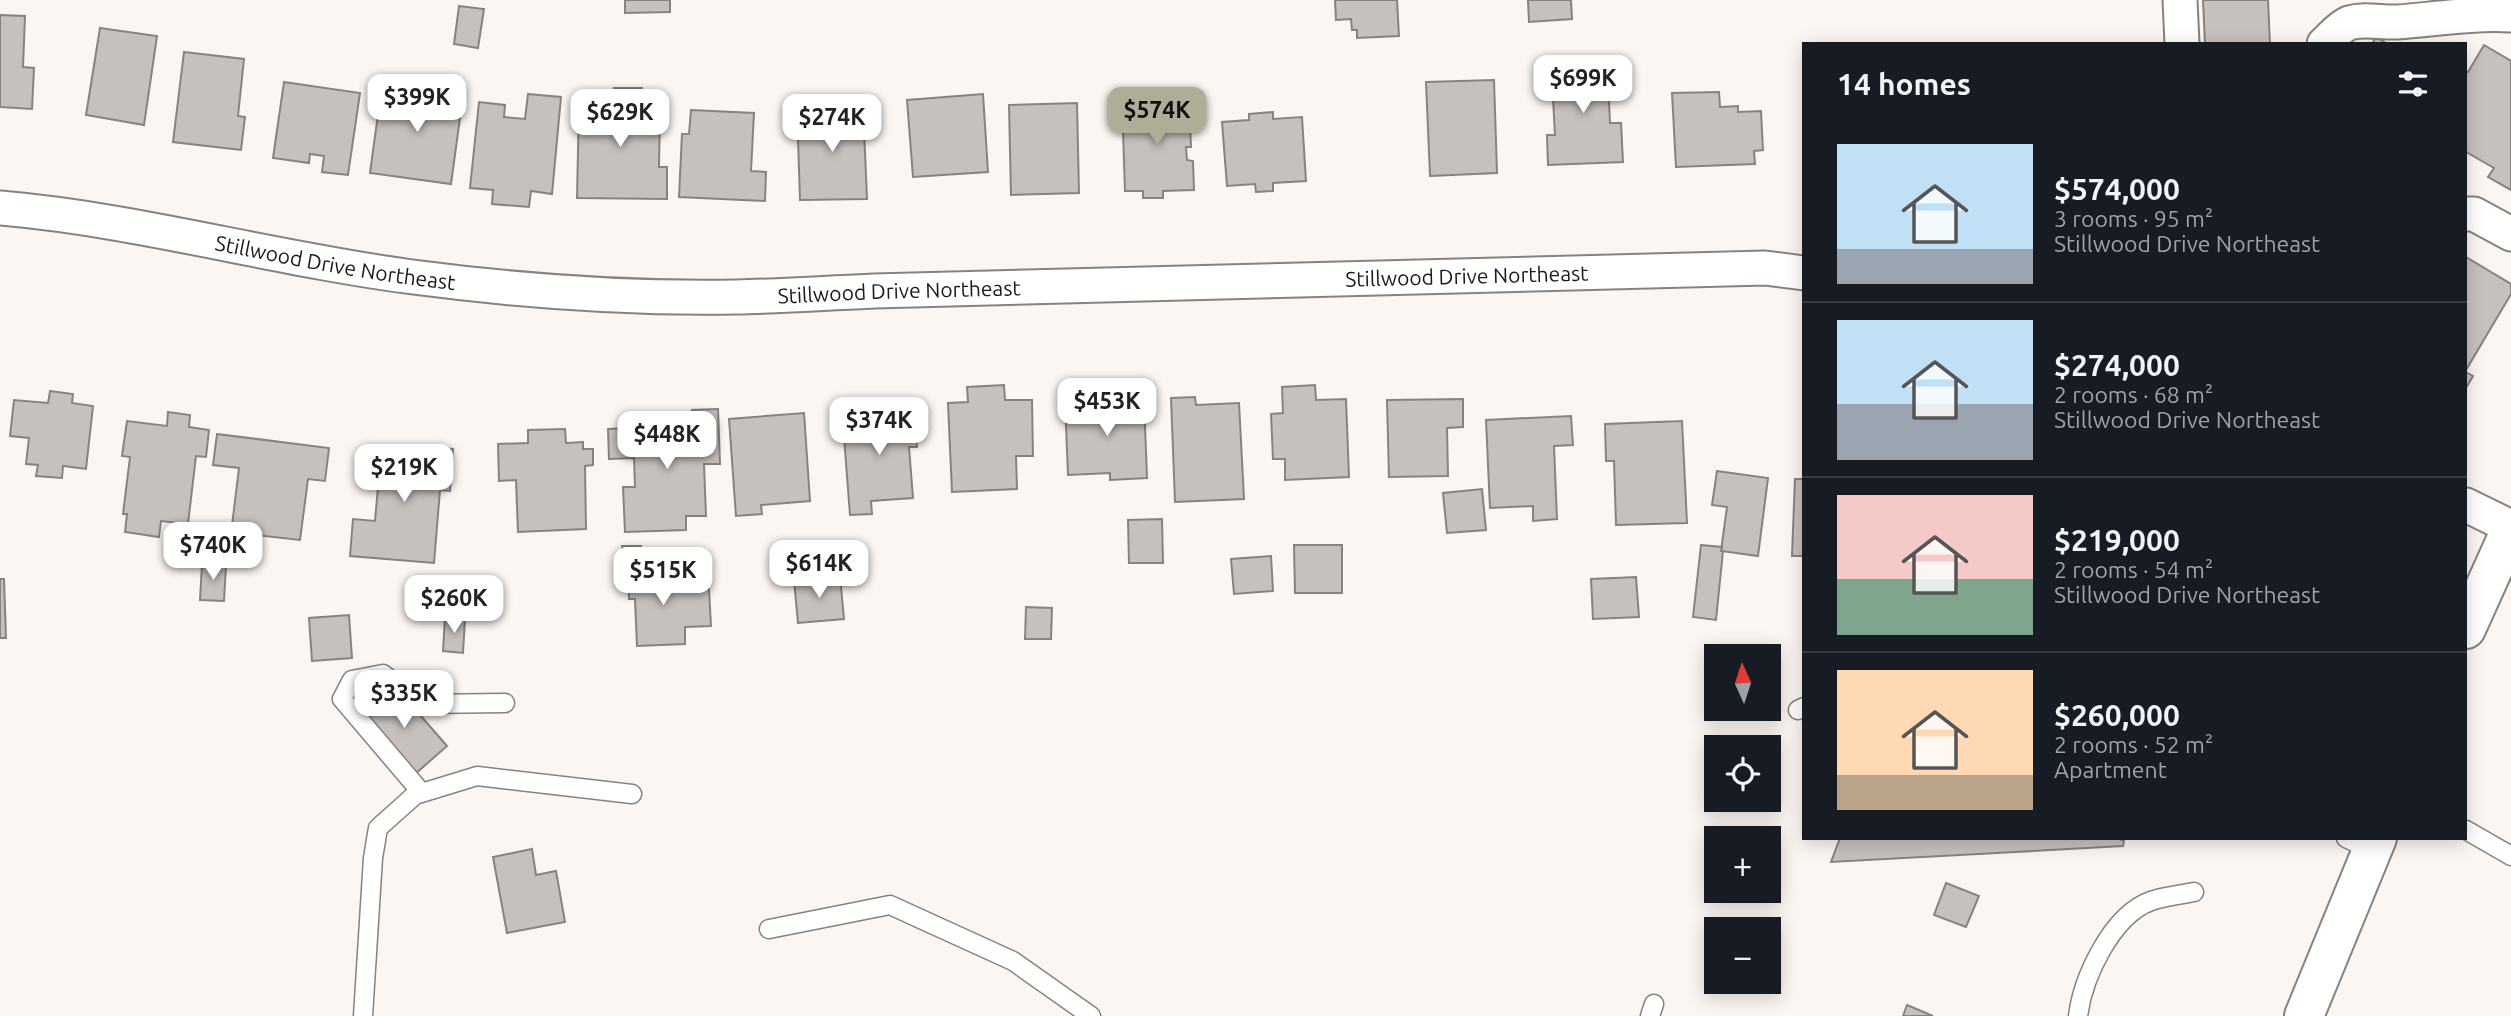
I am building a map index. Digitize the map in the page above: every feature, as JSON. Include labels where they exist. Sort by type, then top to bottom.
[{"type":"main road","points":[[2467,627],[2508,541]]},
{"type":"main road","points":[[2304,1016],[2365,842]]},
{"type":"street","points":[[2180,0],[2182,42]]},
{"type":"street","points":[[2326,42],[2350,23],[2484,14],[2511,15]]},
{"type":"street","name":"Stillwood Drive Northeast","points":[[0,208],[136,225],[329,264],[412,277],[511,289],[626,296],[736,297],[874,291],[1765,268],[1802,272]]},
{"type":"street","points":[[2467,214],[2474,214],[2511,234]]},
{"type":"street","points":[[2467,506],[2508,541]]},
{"type":"lane","points":[[421,792],[342,699],[352,680],[383,674],[421,704],[505,703]]},
{"type":"lane","points":[[363,1016],[373,858],[378,828],[415,795],[478,776],[632,794]]},
{"type":"lane","points":[[2467,831],[2511,856]]},
{"type":"lane","points":[[2078,1016],[2094,965],[2110,934],[2127,917],[2149,902],[2194,891]]},
{"type":"lane","points":[[769,929],[890,905],[1013,961],[1091,1016]]},
{"type":"building","points":[[625,0],[670,0],[670,12],[625,13]]},
{"type":"building","points":[[1335,0],[1397,0],[1399,36],[1357,38],[1357,30],[1352,30],[1351,19],[1336,20]]},
{"type":"building","points":[[1528,0],[1571,0],[1572,19],[1529,22]]},
{"type":"building","points":[[2203,0],[2268,0],[2270,42],[2205,42]]},
{"type":"building","points":[[459,6],[484,9],[478,48],[454,44]]},
{"type":"building","points":[[0,15],[25,16],[23,67],[34,68],[32,109],[0,107]]},
{"type":"building","points":[[100,28],[157,36],[144,125],[86,115]]},
{"type":"building","points":[[2484,45],[2511,61],[2511,190],[2488,177],[2494,168],[2467,153],[2468,72]]},
{"type":"building","points":[[184,52],[244,59],[238,116],[245,117],[241,150],[173,142]]},
{"type":"building","points":[[1607,58],[1610,123],[1621,123],[1623,162],[1548,165],[1547,135],[1555,135],[1551,61]]},
{"type":"building","points":[[1494,80],[1497,173],[1430,176],[1426,82]]},
{"type":"building","points":[[284,82],[360,93],[348,175],[322,172],[324,156],[310,154],[309,163],[273,158]]},
{"type":"building","points":[[382,85],[463,96],[451,184],[370,173]]},
{"type":"building","points":[[614,88],[642,88],[642,108],[660,108],[659,167],[667,167],[667,199],[577,198],[579,105],[602,105],[603,93],[613,93]]},
{"type":"building","points":[[1719,92],[1720,107],[1738,106],[1738,112],[1761,111],[1763,150],[1754,151],[1755,164],[1676,167],[1672,93]]},
{"type":"building","points":[[528,94],[561,97],[552,194],[531,191],[529,207],[492,204],[493,190],[470,188],[479,102],[505,105],[504,117],[525,119]]},
{"type":"building","points":[[983,94],[988,172],[913,177],[907,100]]},
{"type":"building","points":[[1189,99],[1191,147],[1186,147],[1187,160],[1193,161],[1194,190],[1163,191],[1163,198],[1143,198],[1143,191],[1125,191],[1122,101]]},
{"type":"building","points":[[1077,103],[1079,193],[1011,195],[1009,105]]},
{"type":"building","points":[[863,107],[867,199],[800,200],[797,109]]},
{"type":"building","points":[[691,110],[754,113],[751,171],[766,172],[765,201],[679,197],[682,134],[689,134]]},
{"type":"building","points":[[1273,112],[1273,119],[1302,117],[1306,181],[1273,183],[1273,191],[1256,192],[1255,184],[1227,186],[1222,122],[1249,120],[1249,114]]},
{"type":"building","points":[[2467,258],[2511,284],[2511,294],[2467,368]]},
{"type":"building","points":[[2467,373],[2473,376],[2467,386]]},
{"type":"building","points":[[1004,385],[1005,400],[1032,400],[1033,456],[1016,456],[1017,489],[952,492],[948,403],[968,402],[967,387]]},
{"type":"building","points":[[1315,385],[1316,400],[1346,399],[1349,477],[1285,480],[1285,459],[1273,459],[1271,414],[1283,413],[1282,387]]},
{"type":"building","points":[[50,391],[73,394],[72,403],[93,406],[86,469],[63,466],[62,478],[36,476],[38,465],[26,464],[29,438],[10,436],[14,400],[48,403]]},
{"type":"building","points":[[1195,397],[1196,405],[1239,403],[1244,499],[1175,502],[1171,398]]},
{"type":"building","points":[[1144,399],[1147,478],[1110,480],[1110,473],[1068,475],[1065,402]]},
{"type":"building","points":[[1463,399],[1463,427],[1447,428],[1448,476],[1389,477],[1387,400]]},
{"type":"building","points":[[914,407],[917,447],[909,447],[913,498],[871,501],[872,514],[850,515],[844,437],[850,437],[849,411]]},
{"type":"building","points":[[718,409],[720,464],[704,464],[706,516],[686,516],[686,530],[625,532],[623,487],[635,487],[634,458],[609,459],[608,429],[653,427],[653,422],[673,422],[673,427],[692,426],[692,410]]},
{"type":"building","points":[[168,412],[190,415],[189,427],[209,430],[206,457],[196,456],[188,524],[161,521],[159,537],[125,532],[127,514],[123,514],[130,457],[122,456],[127,421],[167,426]]},
{"type":"building","points":[[804,413],[810,501],[761,505],[762,514],[736,516],[729,419]]},
{"type":"building","points":[[1571,416],[1573,445],[1554,446],[1557,519],[1533,521],[1533,506],[1490,508],[1486,420]]},
{"type":"building","points":[[1682,421],[1687,523],[1616,525],[1614,461],[1606,461],[1605,424]]},
{"type":"building","points":[[565,429],[566,443],[583,442],[583,449],[593,449],[593,465],[585,466],[586,529],[518,532],[516,480],[499,481],[498,444],[528,443],[528,430]]},
{"type":"building","points":[[217,434],[329,448],[325,481],[308,479],[300,540],[256,535],[255,545],[230,542],[239,468],[213,465]]},
{"type":"building","points":[[402,445],[453,449],[450,491],[440,490],[434,563],[350,556],[353,519],[375,521],[378,487],[367,486],[370,449],[402,451]]},
{"type":"building","points":[[1717,471],[1768,478],[1758,556],[1721,551],[1727,507],[1712,505]]},
{"type":"building","points":[[1795,479],[1802,479],[1802,556],[1792,556]]},
{"type":"building","points":[[1482,489],[1486,530],[1447,533],[1443,493]]},
{"type":"building","points":[[1162,519],[1163,563],[1129,563],[1128,520]]},
{"type":"building","points":[[1294,545],[1342,545],[1342,593],[1295,593]]},
{"type":"building","points":[[1701,545],[1722,547],[1723,551],[1716,620],[1693,617]]},
{"type":"building","points":[[622,546],[641,546],[643,592],[709,589],[711,626],[685,627],[685,644],[637,646],[635,599],[629,599]]},
{"type":"building","points":[[1271,556],[1273,591],[1234,594],[1231,559]]},
{"type":"building","points":[[202,564],[226,565],[224,601],[200,600]]},
{"type":"building","points":[[840,576],[844,619],[798,623],[794,580]]},
{"type":"building","points":[[1636,577],[1639,617],[1593,619],[1591,579]]},
{"type":"building","points":[[0,579],[4,579],[6,638],[0,638]]},
{"type":"building","points":[[1026,607],[1052,608],[1051,639],[1025,639]]},
{"type":"building","points":[[349,615],[352,658],[312,661],[309,618]]},
{"type":"building","points":[[445,617],[465,618],[463,653],[443,651]]},
{"type":"building","points":[[394,685],[447,746],[414,775],[360,714]]},
{"type":"building","points":[[1839,840],[2124,841],[2123,846],[1831,862]]},
{"type":"building","points":[[532,849],[536,875],[556,871],[565,922],[507,933],[493,857]]},
{"type":"building","points":[[1946,883],[1979,896],[1966,927],[1934,915]]},
{"type":"building","points":[[1907,1005],[1933,1016],[1903,1016]]}]
